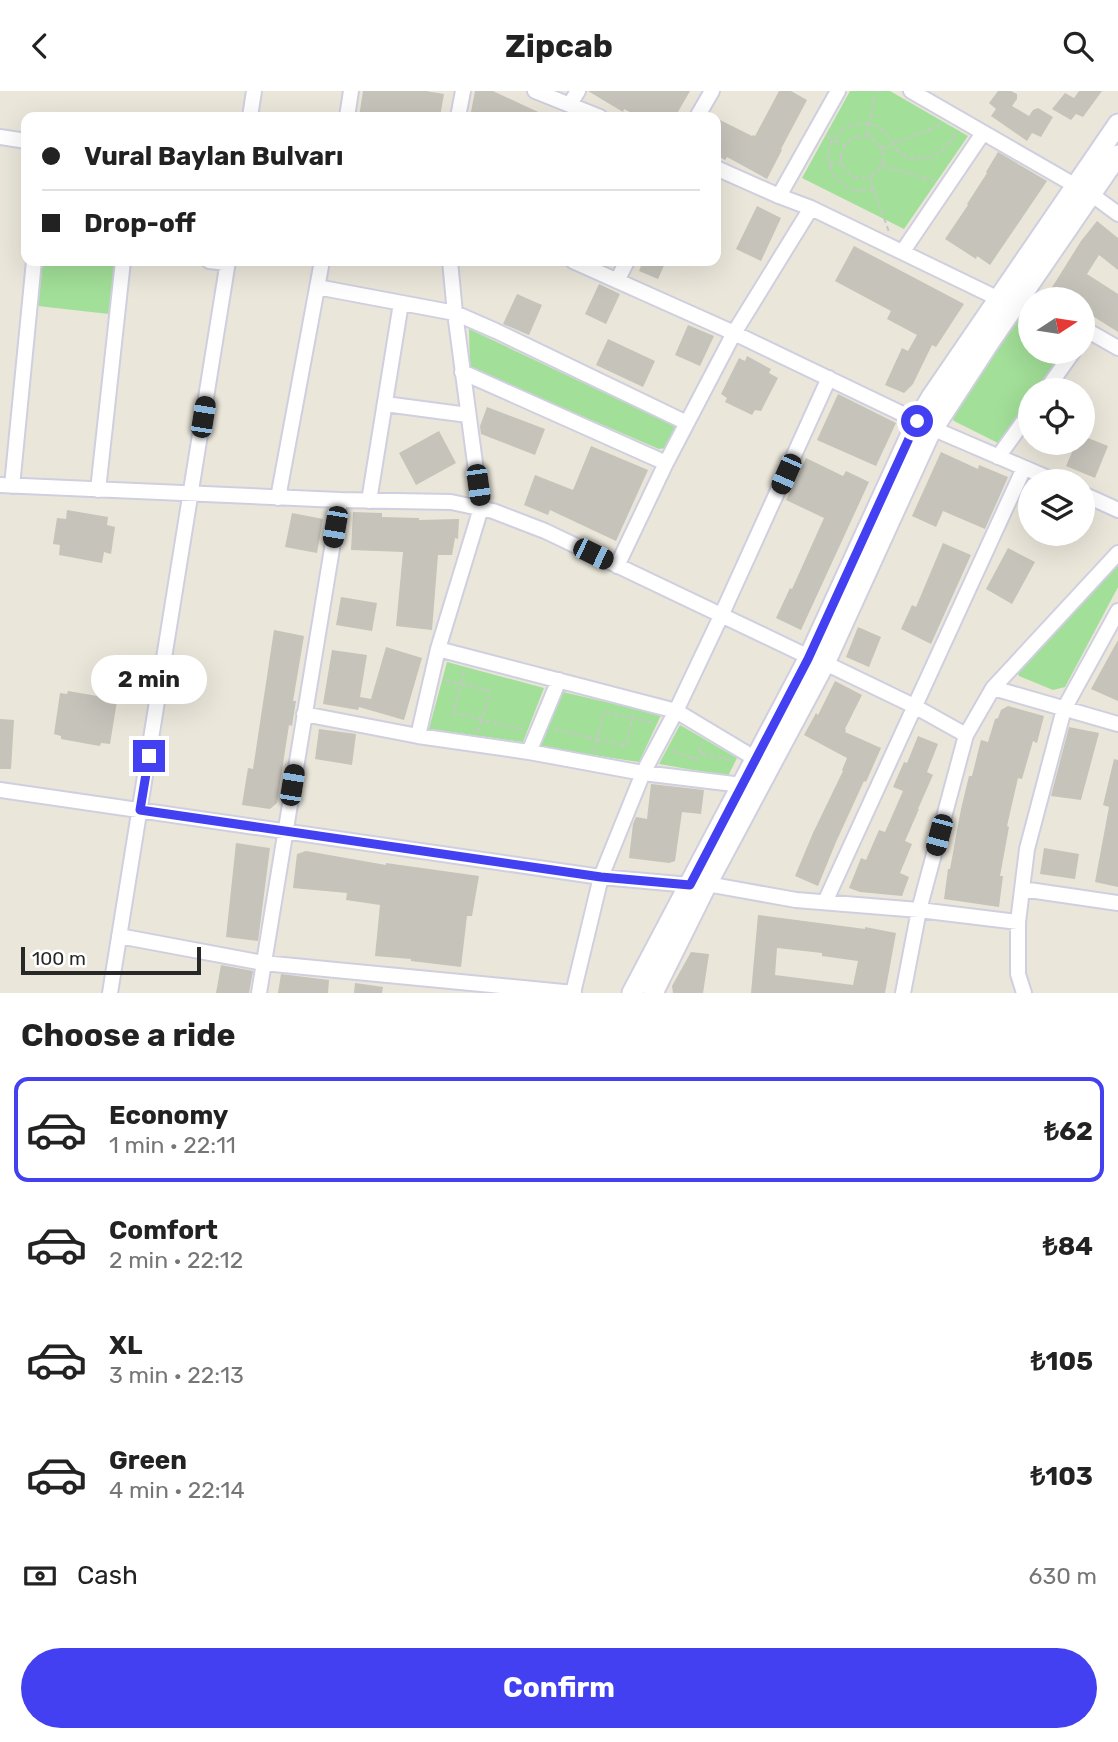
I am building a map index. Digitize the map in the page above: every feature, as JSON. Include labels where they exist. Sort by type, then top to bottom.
[{"type":"main road","points":[[1034,287],[1118,124]]},
{"type":"main road","points":[[632,993],[698,885],[906,484],[932,397],[999,299],[1084,190],[1118,155]]},
{"type":"main road","points":[[925,425],[1018,310]]},
{"type":"main road","points":[[653,993],[742,785],[747,761],[817,660]]},
{"type":"street","points":[[251,112],[254,91]]},
{"type":"street","points":[[348,112],[351,91]]},
{"type":"street","points":[[459,112],[463,91]]},
{"type":"street","points":[[535,91],[588,112]]},
{"type":"street","points":[[570,104],[578,91]]},
{"type":"street","points":[[700,112],[712,91]]},
{"type":"street","points":[[779,196],[838,91]]},
{"type":"street","points":[[911,91],[1084,190],[1118,214]]},
{"type":"street","points":[[899,249],[948,185],[983,133]]},
{"type":"street","points":[[0,137],[21,140]]},
{"type":"street","points":[[721,169],[899,249],[999,299]]},
{"type":"street","points":[[617,566],[733,333],[811,208]]},
{"type":"street","points":[[33,266],[6,485],[278,498],[451,502],[493,511],[545,531],[914,706],[966,735]]},
{"type":"street","points":[[99,489],[122,266]]},
{"type":"street","points":[[110,993],[226,266]]},
{"type":"street","points":[[278,498],[321,266]]},
{"type":"street","points":[[418,736],[438,649],[481,508],[450,266]]},
{"type":"street","points":[[584,266],[733,333],[925,425],[1024,468],[825,902]]},
{"type":"street","points":[[617,281],[624,266]]},
{"type":"street","points":[[317,287],[455,313],[687,423]]},
{"type":"street","points":[[369,501],[401,303]]},
{"type":"street","points":[[1096,337],[1118,348]]},
{"type":"street","points":[[463,372],[666,463]]},
{"type":"street","points":[[119,936],[263,963],[573,993],[601,877],[643,773],[721,616],[829,378]]},
{"type":"street","points":[[385,404],[468,415]]},
{"type":"street","points":[[998,457],[1018,429]]},
{"type":"street","points":[[1095,499],[1118,510]]},
{"type":"street","points":[[258,993],[340,500]]},
{"type":"street","points":[[903,993],[919,910],[966,735],[993,688],[1118,553]]},
{"type":"street","points":[[1024,993],[1018,974],[1018,922],[1027,849],[1064,709],[1118,611]]},
{"type":"street","points":[[438,649],[676,711],[747,761]]},
{"type":"street","points":[[529,752],[559,680]]},
{"type":"street","points":[[993,688],[1118,724]]},
{"type":"street","points":[[304,714],[418,736],[529,752],[643,773],[742,785]]},
{"type":"street","points":[[0,790],[601,877],[698,885],[796,900],[919,910],[1018,922]]},
{"type":"street","points":[[1022,889],[1118,903]]},
{"type":"path","points":[[866,137],[875,91]]},
{"type":"path","points":[[881,149],[959,119]]},
{"type":"path","points":[[874,189],[858,191],[837,180],[829,165],[829,150],[839,132],[858,123],[877,126],[886,132],[899,152],[915,158],[938,153],[948,144],[959,119]]},
{"type":"path","points":[[816,130],[844,146]]},
{"type":"path","points":[[856,137],[866,137],[876,141],[881,149],[881,164],[877,172],[870,177],[858,178],[847,171],[842,162],[842,152],[844,146],[856,137]]},
{"type":"path","points":[[829,165],[842,162]]},
{"type":"path","points":[[881,164],[948,185]]},
{"type":"path","points":[[870,177],[899,249]]},
{"type":"path","points":[[466,666],[453,713],[530,731]]},
{"type":"path","points":[[440,679],[490,691],[477,736]]},
{"type":"path","points":[[546,727],[626,747],[635,707]]},
{"type":"path","points":[[592,757],[604,712],[660,724]]},
{"type":"path","points":[[664,748],[696,760],[704,736]]},
{"type":"path","points":[[699,753],[747,761]]},
{"type":"green space","points":[[850,91],[890,91],[968,136],[904,229],[802,178]]},
{"type":"green space","points":[[42,266],[115,266],[109,314],[38,306]]},
{"type":"green space","points":[[1018,318],[1018,364],[1058,364],[1049,378],[1018,378],[1018,422],[1004,442],[998,443],[954,421],[952,417]]},
{"type":"green space","points":[[469,329],[677,427],[665,448],[659,449],[470,368]]},
{"type":"green space","points":[[1118,564],[1118,587],[1065,687],[1053,690],[1019,676],[1017,671]]},
{"type":"green space","points":[[447,662],[544,688],[523,742],[429,729]]},
{"type":"green space","points":[[563,692],[661,715],[639,762],[539,747]]},
{"type":"green space","points":[[680,725],[737,758],[728,776],[659,764]]},
{"type":"building","points":[[363,91],[426,91],[444,94],[441,112],[360,112]]},
{"type":"building","points":[[475,91],[493,91],[538,112],[471,112]]},
{"type":"building","points":[[588,91],[690,91],[678,112],[630,112],[624,109],[623,112]]},
{"type":"building","points":[[779,91],[791,91],[807,100],[767,179],[727,157],[725,160],[721,158],[721,120],[755,136]]},
{"type":"building","points":[[998,91],[1017,94],[1012,106],[1029,116],[1038,108],[1053,117],[1041,137],[1032,133],[1027,141],[991,116],[996,109],[989,103]]},
{"type":"building","points":[[1079,91],[1102,91],[1083,117],[1076,114],[1071,120],[1052,109],[1065,93],[1074,98]]},
{"type":"building","points":[[998,152],[1047,181],[990,265],[945,239]]},
{"type":"building","points":[[757,206],[781,218],[761,261],[736,249]]},
{"type":"building","points":[[1097,221],[1118,238],[1118,270],[1099,255],[1087,274],[1118,294],[1118,332],[1096,318],[1096,287],[1052,287]]},
{"type":"building","points":[[854,246],[964,304],[936,347],[932,345],[913,384],[904,393],[885,385],[902,348],[908,351],[917,335],[887,319],[891,311],[835,281]]},
{"type":"building","points":[[641,266],[664,266],[658,279],[639,271]]},
{"type":"building","points":[[599,284],[620,294],[606,324],[585,314]]},
{"type":"building","points":[[517,294],[542,305],[529,335],[503,324]]},
{"type":"building","points":[[688,325],[714,336],[700,366],[675,355]]},
{"type":"building","points":[[608,339],[655,361],[643,387],[596,365]]},
{"type":"building","points":[[747,356],[771,369],[769,373],[778,378],[761,411],[755,410],[752,415],[725,402],[727,398],[721,394],[739,358],[745,361]]},
{"type":"building","points":[[838,394],[896,423],[876,466],[817,440]]},
{"type":"building","points":[[487,407],[545,429],[535,455],[481,434],[480,426]]},
{"type":"building","points":[[439,431],[456,463],[416,485],[399,453]]},
{"type":"building","points":[[1095,441],[1108,446],[1095,478],[1095,469],[1073,469],[1066,466],[1071,455],[1095,455]]},
{"type":"building","points":[[591,446],[648,470],[616,541],[550,510],[548,515],[524,505],[535,475],[573,490]]},
{"type":"building","points":[[941,452],[978,469],[979,465],[1008,477],[985,529],[943,511],[936,527],[912,516]]},
{"type":"building","points":[[806,458],[843,476],[846,471],[869,482],[801,630],[776,618],[824,518],[786,500]]},
{"type":"building","points":[[67,510],[108,517],[107,525],[115,527],[111,554],[104,552],[102,563],[59,555],[60,545],[53,544],[57,518],[66,519]]},
{"type":"building","points":[[353,512],[382,513],[382,517],[419,520],[459,519],[458,539],[455,538],[452,555],[438,555],[432,630],[396,626],[403,552],[351,550]]},
{"type":"building","points":[[292,513],[323,519],[317,553],[285,547]]},
{"type":"building","points":[[943,543],[971,555],[931,644],[901,629],[912,605],[916,607]]},
{"type":"building","points":[[1008,548],[1035,562],[1012,604],[986,589]]},
{"type":"building","points":[[341,597],[377,603],[372,631],[336,625]]},
{"type":"building","points":[[858,627],[881,637],[869,667],[846,657]]},
{"type":"building","points":[[274,630],[304,636],[293,701],[296,701],[292,726],[289,725],[277,803],[270,809],[242,805],[248,768],[253,769]]},
{"type":"building","points":[[1118,640],[1118,701],[1091,689]]},
{"type":"building","points":[[386,647],[422,658],[404,720],[359,707],[358,710],[323,704],[332,650],[367,655],[360,697],[371,699]]},
{"type":"building","points":[[835,681],[862,695],[845,732],[881,748],[818,886],[795,876],[847,758],[804,735],[816,713],[818,715]]},
{"type":"building","points":[[68,691],[117,701],[110,744],[88,744],[61,739],[61,736],[54,734],[60,693],[67,694]]},
{"type":"building","points":[[1008,706],[1044,716],[1037,743],[1033,741],[1022,779],[1018,778],[1007,826],[999,907],[944,899],[969,776],[972,776],[981,740],[988,742],[995,719],[1001,710]]},
{"type":"building","points":[[0,719],[14,720],[11,769],[0,769]]},
{"type":"building","points":[[1069,727],[1099,733],[1081,800],[1051,796]]},
{"type":"building","points":[[319,729],[356,734],[352,765],[315,759]]},
{"type":"building","points":[[918,736],[938,744],[927,772],[933,775],[905,841],[912,844],[900,873],[909,877],[902,896],[860,892],[849,888],[861,858],[866,860],[879,830],[885,832],[903,791],[893,787]]},
{"type":"building","points":[[1114,759],[1118,760],[1118,887],[1095,882],[1109,807],[1103,805]]},
{"type":"building","points":[[651,784],[704,790],[701,814],[682,812],[675,861],[669,863],[629,858],[636,817],[647,819]]},
{"type":"building","points":[[236,843],[270,848],[258,941],[226,937]]},
{"type":"building","points":[[1044,848],[1079,854],[1075,879],[1040,874]]},
{"type":"building","points":[[306,851],[386,865],[479,876],[472,916],[467,916],[461,967],[375,956],[380,905],[346,900],[347,893],[293,888],[297,854]]},
{"type":"building","points":[[758,915],[896,933],[885,993],[751,993]],"holes":[[[777,948],[822,953],[822,956],[858,961],[853,985],[775,975]]]},
{"type":"building","points":[[691,952],[709,954],[703,993],[673,993],[672,986]]},
{"type":"building","points":[[221,965],[253,971],[249,993],[216,993]]},
{"type":"building","points":[[281,974],[329,980],[328,993],[278,993]]},
{"type":"building","points":[[355,983],[383,987],[382,993],[354,993]]},
{"type":"route","points":[[149,756],[140,810],[601,877],[690,885],[808,659],[917,421]]}]
